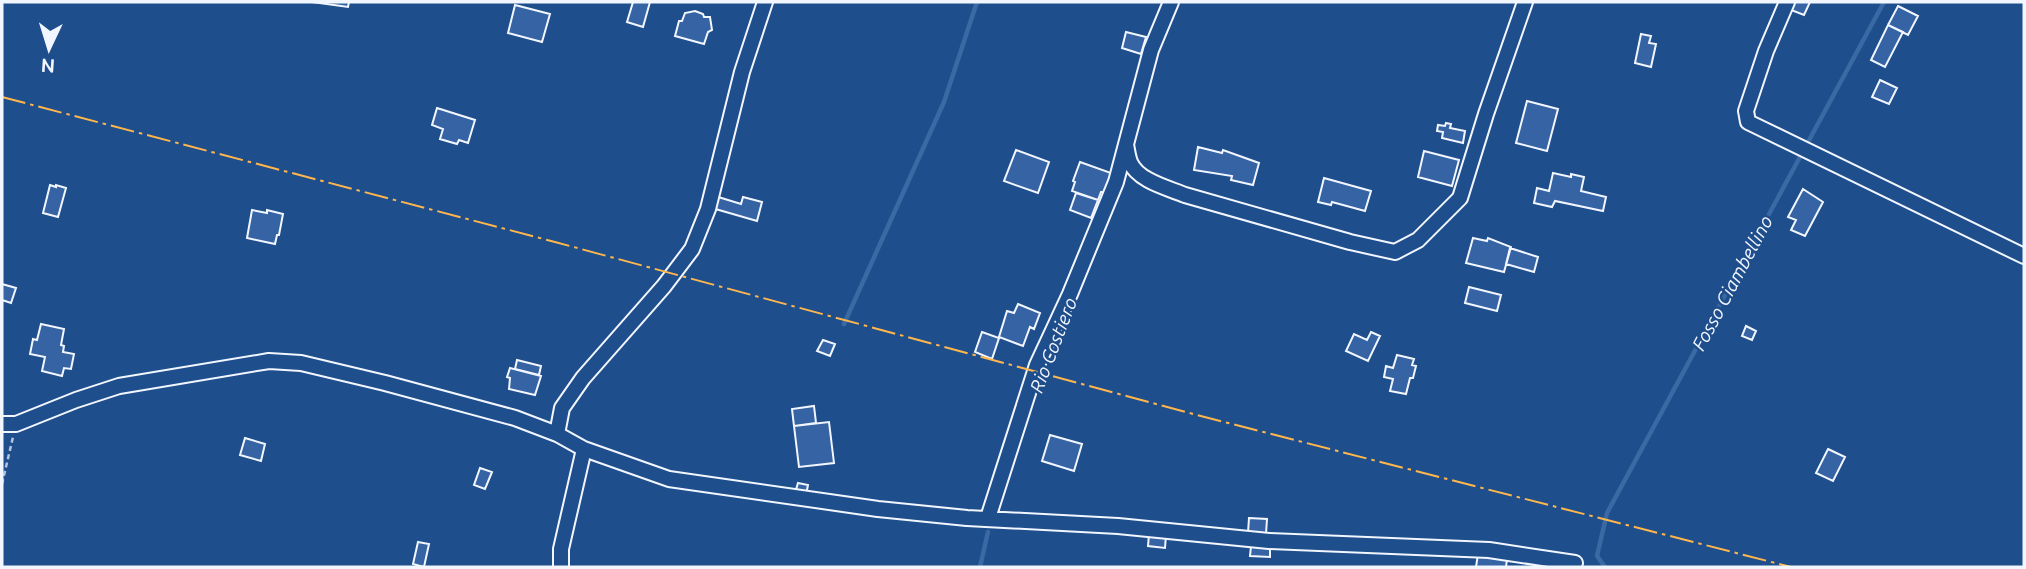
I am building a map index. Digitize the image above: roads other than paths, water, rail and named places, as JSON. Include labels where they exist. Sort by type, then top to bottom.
[{"type":"street","points":[[557,434],[562,408],[583,377],[664,286],[692,249],[708,209],[742,72],[765,2]]},
{"type":"street","points":[[988,518],[1033,377],[1116,182],[1151,50],[1171,2]]},
{"type":"street","points":[[1126,144],[1130,162],[1138,172],[1162,186],[1185,195],[1395,252],[1418,240],[1460,198],[1525,2]]},
{"type":"street","points":[[1787,2],[1766,51],[1746,111],[1748,122],[2024,256]]},
{"type":"street","points":[[9,424],[118,386],[269,361],[301,363],[515,418],[557,434],[584,449],[669,479],[878,509],[967,518],[1118,526],[1269,541],[1489,550],[1575,563]]},
{"type":"street","points":[[561,567],[561,549],[584,449]]},
{"type":"waterway","points":[[844,324],[944,102],[977,2]]},
{"type":"waterway","name":"Fosso Ciambellino","points":[[1605,567],[1597,556],[1607,513],[1884,2]]},
{"type":"waterway","points":[[980,567],[988,532]]},
{"type":"water label","name":"Rio Costiero","points":[[1053,345]]}]
